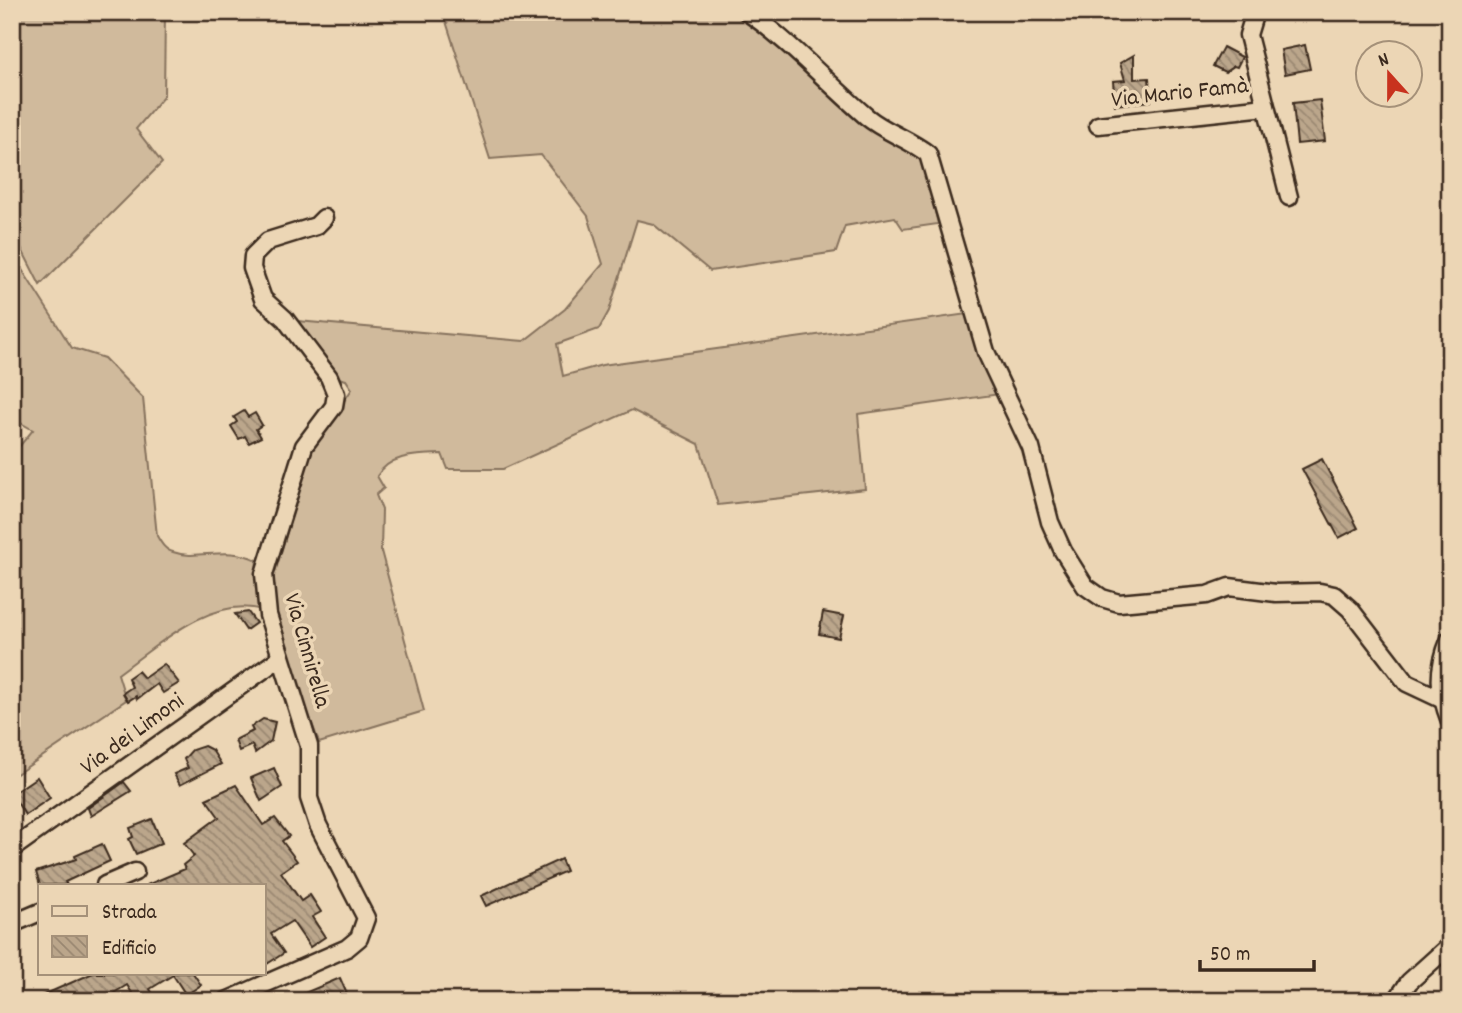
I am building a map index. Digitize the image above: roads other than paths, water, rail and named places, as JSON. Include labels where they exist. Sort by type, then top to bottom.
[{"type":"street","points":[[747,12],[778,33],[819,75],[870,120],[928,153],[978,329],[1031,448],[1057,553],[1085,586],[1102,598],[1119,603],[1207,595],[1229,587],[1276,593],[1320,592],[1334,595],[1350,609],[1403,686],[1441,699]]},
{"type":"street","name":"Via Mario Famà","points":[[1255,12],[1248,35],[1289,197]]},
{"type":"street","name":"Via Mario Famà","points":[[1098,125],[1266,107]]},
{"type":"street","name":"Via Cinnirella","points":[[226,1001],[347,948],[359,938],[366,918],[318,825],[309,799],[307,735],[268,615],[264,574],[304,446],[334,406],[336,394],[329,377],[285,320],[263,299],[252,268],[253,256],[268,242],[316,226],[324,218]]},
{"type":"street","points":[[1450,639],[1438,679],[1441,699],[1450,721]]},
{"type":"street","name":"Via dei Limoni","points":[[12,849],[280,657]]},
{"type":"street","points":[[107,884],[135,873]]},
{"type":"street","points":[[12,924],[38,913]]},
{"type":"street","points":[[1396,1001],[1409,982],[1450,945]]}]
